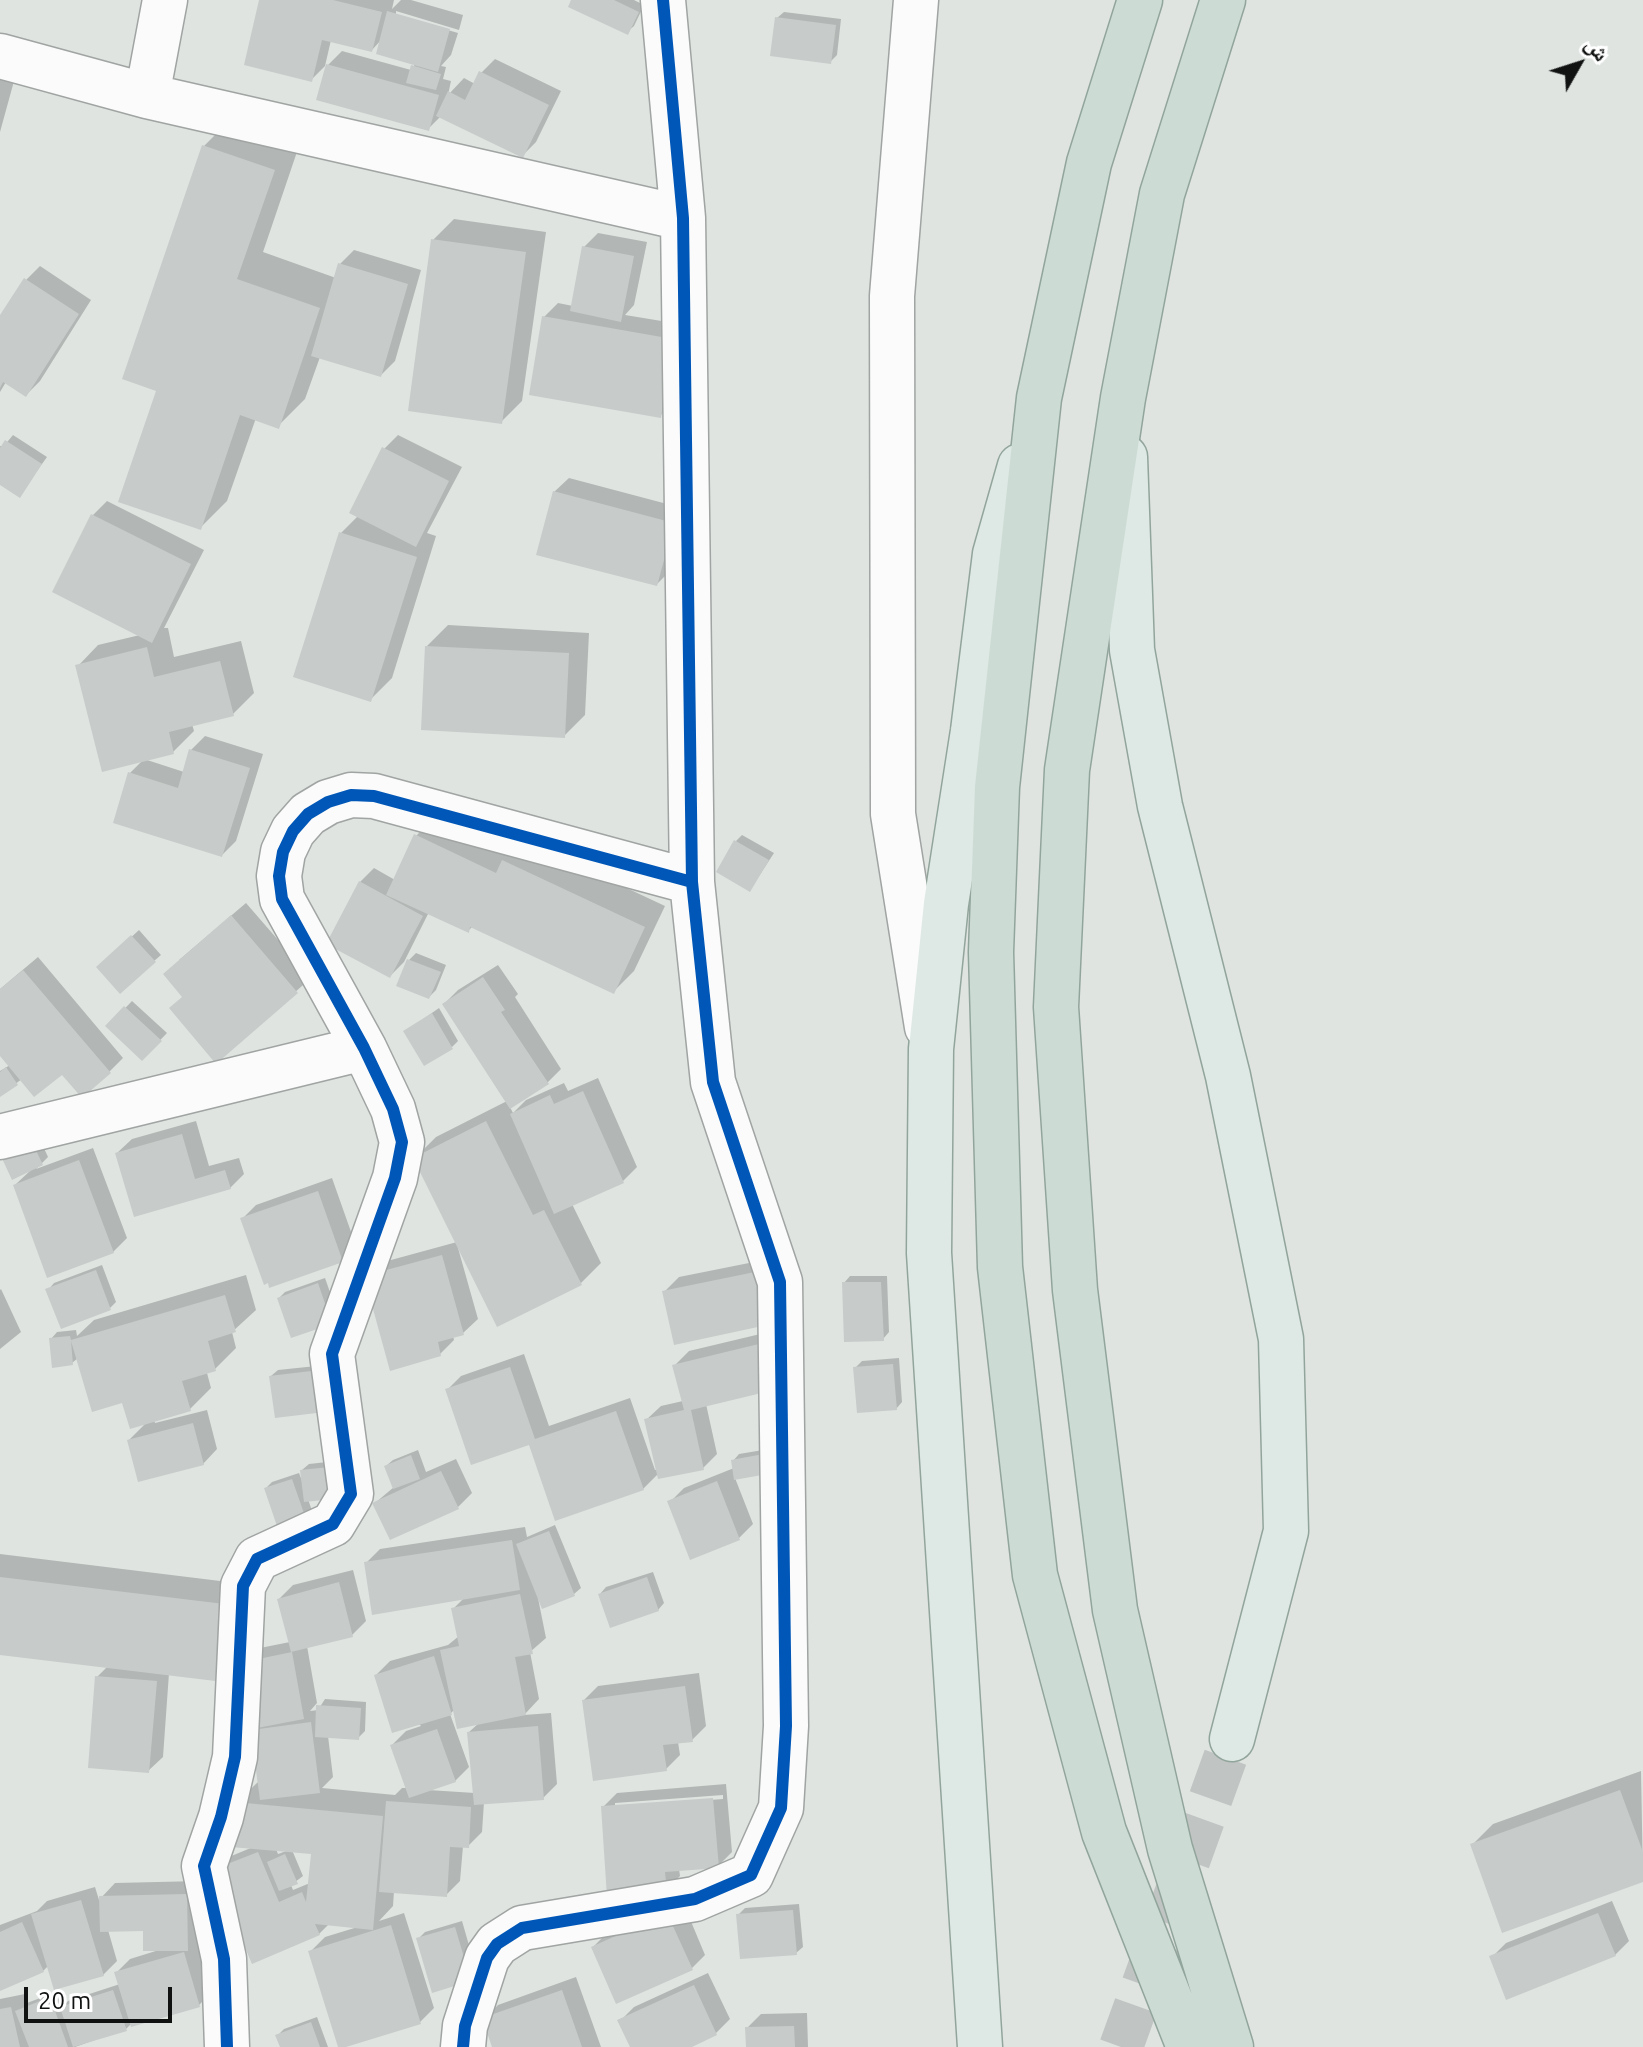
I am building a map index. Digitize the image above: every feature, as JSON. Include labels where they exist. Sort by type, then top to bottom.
[{"type":"highway","points":[[1140,0],[1089,163],[1039,398],[997,787],[991,952],[1000,1267],[1035,1575],[1104,1832],[1189,2047]]},
{"type":"highway","points":[[1223,0],[1162,194],[1123,398],[1067,770],[1056,1007],[1075,1290],[1115,1610],[1170,1849],[1231,2047]]},
{"type":"main road","points":[[980,2047],[929,1253],[931,1049],[946,904],[973,731],[995,554],[1039,398]]},
{"type":"main road","points":[[1123,398],[1132,650],[1160,806],[1228,1076],[1281,1339],[1286,1531],[1232,1739]]},
{"type":"street","points":[[147,96],[165,0]]},
{"type":"street","points":[[463,2047],[465,2026],[487,1958],[497,1944],[522,1928],[695,1899],[751,1875],[781,1808],[786,1726],[780,1282],[713,1082],[692,882],[683,218],[663,0]]},
{"type":"street","points":[[916,0],[892,296],[893,814],[931,1049]]},
{"type":"street","points":[[0,56],[147,96],[683,218]]},
{"type":"street","points":[[227,2047],[224,1959],[204,1866],[221,1817],[235,1757],[243,1586],[257,1559],[333,1524],[351,1494],[332,1354],[395,1178],[402,1142],[393,1109],[364,1048],[282,899],[279,876],[283,852],[293,831],[308,814],[328,802],[351,795],[374,796],[692,882]]},
{"type":"street","points":[[0,1137],[364,1048]]},
{"type":"building","points":[[259,0],[333,0],[382,12],[372,52],[322,40],[312,82],[244,65]]},
{"type":"building","points":[[571,0],[614,0],[639,12],[628,35],[568,7]]},
{"type":"building","points":[[387,11],[450,29],[438,72],[376,54]]},
{"type":"building","points":[[775,17],[836,25],[831,64],[770,56]]},
{"type":"building","points":[[326,64],[439,95],[429,131],[316,100]]},
{"type":"building","points":[[411,65],[441,74],[436,90],[406,83]]},
{"type":"building","points":[[479,71],[549,105],[523,158],[436,116],[448,91],[465,100]]},
{"type":"building","points":[[202,145],[275,170],[237,279],[320,308],[279,429],[240,415],[201,530],[118,502],[156,391],[122,379]]},
{"type":"building","points":[[431,239],[526,252],[502,424],[408,411]]},
{"type":"building","points":[[582,246],[634,256],[621,322],[570,311]]},
{"type":"building","points":[[338,263],[408,284],[381,377],[311,356]]},
{"type":"building","points":[[24,278],[79,314],[26,397],[3,382],[0,388],[0,315]]},
{"type":"building","points":[[542,316],[673,339],[661,418],[529,395]]},
{"type":"building","points":[[5,440],[42,464],[20,498],[0,485],[0,448]]},
{"type":"building","points":[[382,447],[449,481],[416,547],[349,513]]},
{"type":"building","points":[[553,491],[674,523],[657,586],[536,555]]},
{"type":"building","points":[[91,514],[191,564],[152,643],[52,592]]},
{"type":"building","points":[[339,532],[417,557],[371,702],[293,677]]},
{"type":"building","points":[[425,646],[569,653],[565,738],[421,730]]},
{"type":"building","points":[[147,647],[154,677],[220,661],[234,716],[169,732],[174,754],[102,772],[75,665]]},
{"type":"building","points":[[189,749],[250,768],[222,857],[113,823],[128,772],[178,788]]},
{"type":"building","points":[[414,834],[496,873],[502,860],[645,927],[614,994],[470,927],[469,933],[386,895]]},
{"type":"building","points":[[734,840],[769,860],[750,892],[716,872]]},
{"type":"building","points":[[359,881],[423,916],[390,978],[326,944]]},
{"type":"building","points":[[231,915],[298,993],[216,1064],[169,1008],[182,997],[163,974]]},
{"type":"building","points":[[131,935],[156,962],[120,994],[96,967]]},
{"type":"building","points":[[407,959],[441,972],[429,999],[396,986]]},
{"type":"building","points":[[23,970],[111,1073],[82,1098],[62,1075],[34,1097],[0,1056],[0,989]]},
{"type":"building","points":[[483,977],[505,1010],[501,1012],[549,1084],[510,1109],[442,1004]]},
{"type":"building","points":[[124,1006],[162,1041],[142,1061],[105,1026]]},
{"type":"building","points":[[432,1013],[453,1049],[424,1066],[403,1031]]},
{"type":"building","points":[[6,1067],[18,1085],[0,1097],[0,1072]]},
{"type":"building","points":[[583,1091],[624,1183],[554,1214],[510,1114],[550,1095],[554,1104]]},
{"type":"building","points":[[486,1121],[533,1215],[544,1210],[582,1285],[497,1327],[413,1158]]},
{"type":"building","points":[[182,1134],[195,1179],[225,1170],[231,1189],[134,1217],[115,1153]]},
{"type":"building","points":[[31,1140],[43,1165],[12,1180],[0,1154]]},
{"type":"building","points":[[79,1160],[114,1253],[47,1278],[13,1185]]},
{"type":"building","points":[[318,1191],[343,1262],[269,1288],[268,1283],[264,1285],[240,1218]]},
{"type":"building","points":[[442,1255],[464,1335],[438,1342],[441,1356],[390,1371],[364,1276]]},
{"type":"building","points":[[96,1270],[111,1310],[61,1329],[45,1289]]},
{"type":"building","points":[[755,1272],[767,1325],[674,1345],[662,1291]]},
{"type":"building","points":[[842,1282],[881,1282],[884,1341],[844,1342]]},
{"type":"building","points":[[318,1283],[332,1324],[291,1338],[277,1298]]},
{"type":"building","points":[[225,1295],[236,1332],[208,1341],[216,1371],[182,1381],[191,1411],[130,1429],[122,1403],[92,1412],[71,1341],[73,1365],[52,1368],[49,1338],[70,1336],[71,1340]]},
{"type":"building","points":[[763,1343],[774,1390],[691,1410],[704,1470],[658,1479],[644,1419],[684,1410],[672,1365]]},
{"type":"building","points":[[893,1364],[897,1410],[857,1413],[853,1367]]},
{"type":"building","points":[[510,1367],[535,1439],[616,1411],[644,1490],[555,1521],[529,1445],[471,1465],[445,1389]]},
{"type":"building","points":[[320,1370],[325,1412],[275,1418],[269,1376]]},
{"type":"building","points":[[193,1423],[204,1465],[138,1482],[127,1440]]},
{"type":"building","points":[[769,1453],[773,1473],[734,1480],[731,1460]]},
{"type":"building","points":[[411,1455],[420,1479],[393,1489],[384,1466]]},
{"type":"building","points":[[330,1467],[333,1499],[304,1502],[300,1470]]},
{"type":"building","points":[[441,1471],[459,1509],[390,1540],[372,1503]]},
{"type":"building","points":[[292,1479],[306,1519],[278,1529],[264,1488]]},
{"type":"building","points":[[717,1481],[740,1540],[690,1560],[667,1501]]},
{"type":"building","points":[[549,1531],[575,1596],[542,1609],[516,1544]]},
{"type":"building","points":[[512,1540],[520,1590],[372,1615],[364,1562]]},
{"type":"building","points":[[0,1577],[241,1606],[232,1683],[0,1655]]},
{"type":"building","points":[[647,1577],[659,1611],[610,1628],[598,1594]]},
{"type":"building","points":[[339,1582],[353,1637],[291,1652],[277,1599]]},
{"type":"building","points":[[520,1594],[533,1654],[515,1657],[526,1715],[457,1729],[440,1650],[459,1646],[451,1608]]},
{"type":"building","points":[[292,1652],[304,1719],[257,1728],[244,1662]]},
{"type":"building","points":[[434,1656],[452,1715],[392,1733],[374,1675]]},
{"type":"building","points":[[95,1676],[157,1681],[149,1773],[88,1768]]},
{"type":"building","points":[[685,1686],[693,1742],[663,1745],[667,1771],[593,1781],[582,1700]]},
{"type":"building","points":[[316,1705],[361,1708],[359,1740],[315,1737]]},
{"type":"building","points":[[311,1722],[320,1793],[260,1800],[255,1763],[244,1731]]},
{"type":"building","points":[[538,1726],[544,1800],[474,1805],[467,1732]]},
{"type":"building","points":[[437,1729],[456,1782],[409,1798],[390,1745]]},
{"type":"building","points":[[1620,1790],[1643,1852],[1643,1882],[1502,1933],[1470,1844]]},
{"type":"building","points":[[713,1798],[719,1868],[665,1872],[667,1892],[607,1897],[601,1806]]},
{"type":"building","points":[[386,1801],[471,1807],[469,1848],[450,1847],[447,1897],[379,1892]]},
{"type":"building","points":[[235,1802],[383,1816],[373,1930],[315,1924],[320,1935],[252,1964],[212,1870],[258,1852],[279,1902],[302,1892],[306,1902],[311,1854],[231,1847]]},
{"type":"building","points":[[285,1854],[298,1884],[279,1891],[267,1862]]},
{"type":"building","points":[[187,1894],[188,1951],[143,1951],[143,1931],[100,1932],[99,1896]]},
{"type":"building","points":[[81,1900],[104,1976],[54,1990],[31,1914]]},
{"type":"building","points":[[793,1910],[797,1955],[740,1959],[736,1914]]},
{"type":"building","points":[[667,1913],[693,1970],[616,2004],[591,1947]]},
{"type":"building","points":[[1598,1913],[1616,1956],[1506,2000],[1489,1956]]},
{"type":"building","points":[[22,1922],[44,1972],[0,1991],[0,1932]]},
{"type":"building","points":[[391,1925],[421,2024],[338,2047],[308,1951]]},
{"type":"building","points":[[455,1927],[471,1981],[432,1993],[416,1938]]},
{"type":"building","points":[[184,1952],[200,2007],[131,2027],[114,1972]]},
{"type":"building","points":[[694,1985],[717,2035],[692,2047],[630,2047],[617,2020]]},
{"type":"building","points":[[113,1990],[127,2031],[73,2047],[60,2007]]},
{"type":"building","points":[[562,1990],[582,2047],[492,2047],[482,2018]]},
{"type":"building","points":[[50,1997],[68,2047],[29,2047],[15,2011]]},
{"type":"building","points":[[11,2007],[20,2047],[0,2047],[0,2009]]},
{"type":"building","points":[[311,2022],[320,2047],[280,2047],[275,2035]]},
{"type":"building","points":[[794,2026],[795,2047],[746,2047],[745,2027]]},
{"type":"tunnel","points":[[1121,2047],[1232,1739]]},
{"type":"cycle path","points":[[463,2047],[465,2026],[487,1958],[497,1944],[522,1928],[695,1899],[751,1875],[781,1808],[786,1726],[780,1282],[713,1082],[692,882],[683,218],[663,0]]},
{"type":"cycle path","points":[[227,2047],[224,1959],[204,1866],[221,1817],[235,1757],[243,1586],[257,1559],[333,1524],[351,1494],[332,1354],[395,1178],[402,1142],[393,1109],[364,1048],[282,899],[279,876],[283,852],[293,831],[308,814],[328,802],[351,795],[374,796],[692,882]]}]
